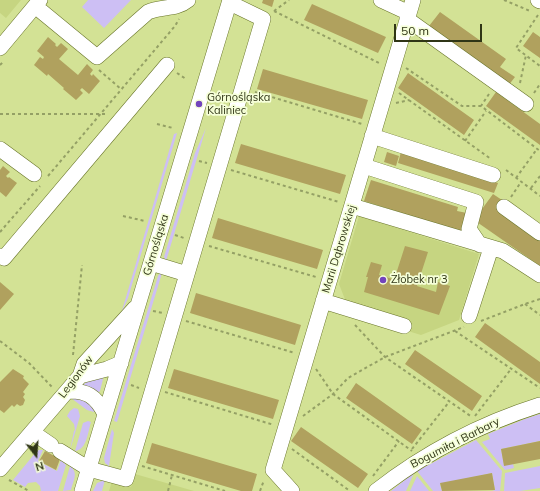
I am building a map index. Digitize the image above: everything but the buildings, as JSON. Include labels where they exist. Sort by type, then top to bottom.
[{"type":"street","points":[[381,0],[410,11],[497,83],[522,101]]},
{"type":"street","points":[[32,432],[89,469],[126,479],[242,88],[269,15],[230,1]]},
{"type":"street","name":"Górnośląska","points":[[82,491],[230,1]]},
{"type":"street","points":[[0,48],[38,3],[98,57],[148,12],[176,7],[182,4],[185,6]]},
{"type":"street","name":"Marii Dąbrowskiej","points":[[292,491],[273,470],[410,11]]},
{"type":"street","points":[[0,256],[4,258],[167,65]]},
{"type":"street","points":[[374,132],[496,168]]},
{"type":"street","points":[[0,149],[40,179]]},
{"type":"street","points":[[364,166],[476,202],[469,229],[486,246]]},
{"type":"street","points":[[352,206],[503,251],[540,275]]},
{"type":"street","points":[[504,207],[540,233]]},
{"type":"street","points":[[472,321],[486,246]]},
{"type":"street","points":[[151,263],[187,274]]},
{"type":"street","points":[[323,301],[404,326]]},
{"type":"street","name":"Legionów","points":[[5,475],[60,390],[80,376],[84,364],[138,305]]},
{"type":"street","points":[[95,353],[111,357],[121,364]]},
{"type":"street","points":[[80,376],[121,364]]},
{"type":"street","points":[[60,390],[84,392],[97,401],[105,414]]},
{"type":"street","name":"Bogumiła i Barbary","points":[[374,485],[415,455],[510,415],[540,405]]},
{"type":"path","points":[[269,15],[289,0]]},
{"type":"path","points":[[504,0],[539,8],[516,48],[540,66]]},
{"type":"path","points":[[0,232],[40,179],[100,114],[175,26],[185,6]]},
{"type":"path","points":[[269,15],[394,65],[462,106],[480,106],[540,151]]},
{"type":"path","points":[[522,101],[526,55]]},
{"type":"path","points":[[98,57],[92,64],[121,89]]},
{"type":"path","points":[[480,106],[497,83]]},
{"type":"path","points":[[388,85],[465,141],[496,168],[516,178],[540,196]]},
{"type":"path","points":[[242,88],[374,132]]},
{"type":"path","points":[[465,141],[486,111]]},
{"type":"path","points":[[0,114],[125,115]]},
{"type":"path","points":[[157,124],[173,128]]},
{"type":"path","points":[[516,178],[537,149]]},
{"type":"path","points":[[199,161],[352,206]]},
{"type":"path","points":[[531,188],[540,176]]},
{"type":"path","points":[[504,207],[521,182]]},
{"type":"path","points":[[123,216],[146,221]]},
{"type":"path","points":[[176,235],[329,281]]},
{"type":"path","points":[[73,355],[82,265]]},
{"type":"path","points":[[283,435],[333,394],[348,378],[385,357],[455,330],[472,321],[540,299]]},
{"type":"path","points":[[525,304],[540,315]]},
{"type":"path","points":[[153,311],[307,356],[333,394],[399,441],[415,455],[449,401]]},
{"type":"path","points":[[355,325],[385,357],[473,418],[511,368]]},
{"type":"path","points":[[455,330],[540,388]]},
{"type":"path","points":[[0,341],[29,363],[60,390]]},
{"type":"path","points":[[153,389],[283,435],[350,491]]},
{"type":"path","points":[[374,485],[399,441]]},
{"type":"path","points":[[131,463],[225,491]]},
{"type":"path","points":[[5,475],[29,491]]},
{"type":"path","points":[[168,491],[172,475]]},
{"type":"shaded area","points":[[0,0],[21,0],[6,18],[0,13]]},
{"type":"shaded area","points":[[88,0],[131,0],[104,28],[82,7]]},
{"type":"shaded area","points":[[206,128],[166,261],[164,257],[195,153]]},
{"type":"shaded area","points":[[177,133],[128,298],[121,314],[174,134]]},
{"type":"shaded area","points":[[359,216],[479,254],[459,320],[421,335],[349,313],[339,284]]},
{"type":"shaded area","points":[[160,273],[162,273],[117,422],[114,421]]},
{"type":"shaded area","points":[[104,375],[100,391],[98,393],[83,385],[89,380]]},
{"type":"shaded area","points":[[80,397],[94,408],[94,412],[87,410],[71,398]]},
{"type":"shaded area","points":[[74,408],[78,409],[80,416],[70,450],[75,430],[74,424],[67,416]]},
{"type":"shaded area","points":[[540,414],[540,441],[501,449],[504,465],[513,464],[514,468],[505,470],[482,442],[490,439],[488,434]]},
{"type":"shaded area","points":[[88,421],[91,422],[85,444],[79,450],[75,451],[83,423]]},
{"type":"shaded area","points":[[112,429],[114,433],[109,466],[105,463],[104,458]]},
{"type":"shaded area","points":[[476,440],[502,471],[500,491],[492,491],[495,490],[492,473],[440,484],[442,491],[433,491],[417,471]]},
{"type":"shaded area","points":[[39,450],[43,450],[38,461],[57,471],[61,460],[66,465],[58,491],[41,491],[40,486],[36,482],[28,483],[25,487],[13,480]]},
{"type":"shaded area","points":[[70,466],[75,474],[74,480],[71,490],[63,491]]},
{"type":"shaded area","points":[[540,466],[540,488],[520,491],[504,491],[505,473]]},
{"type":"shaded area","points":[[414,473],[406,491],[391,491]]},
{"type":"shaded area","points":[[135,474],[194,491],[109,491],[112,481],[131,487]]},
{"type":"shaded area","points":[[417,476],[429,491],[410,491]]},
{"type":"shaded area","points":[[105,480],[102,491],[93,491],[97,483]]},
{"type":"place","name":"Górnośląska Kaliniec","points":[[199,104]]},
{"type":"place","name":"Żłobek nr 3","points":[[383,280]]}]
